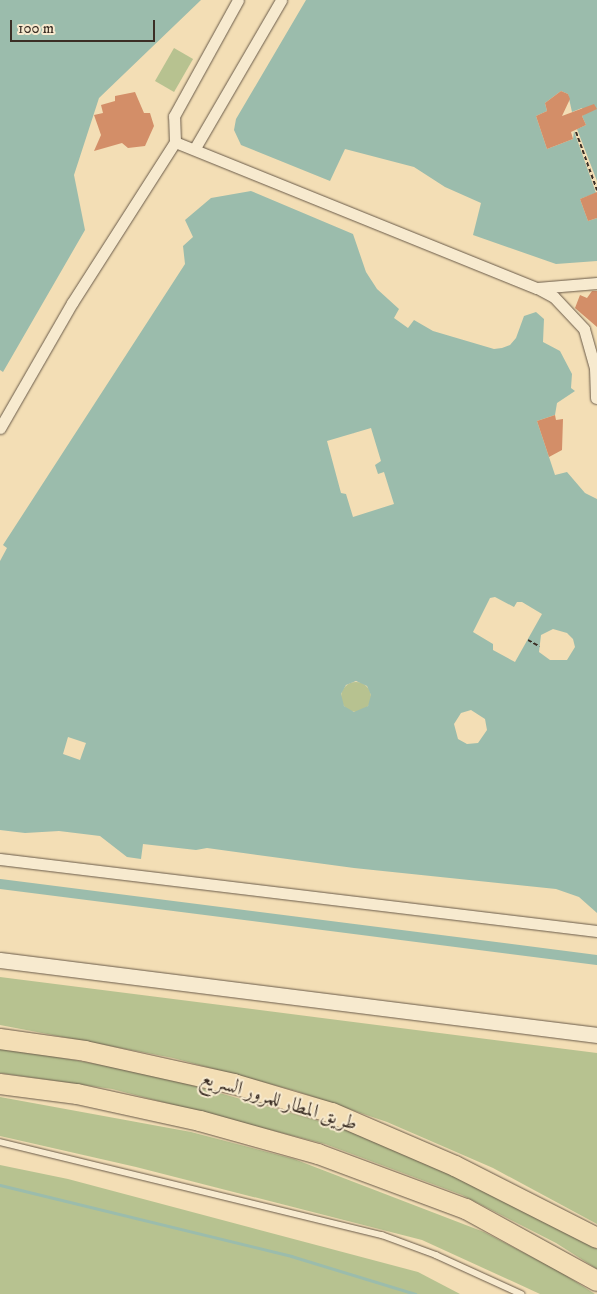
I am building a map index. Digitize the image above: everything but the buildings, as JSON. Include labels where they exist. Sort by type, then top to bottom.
[{"type":"highway","name":"طريق المطار للمرور السريع","points":[[0,1039],[85,1051],[225,1082],[332,1113],[455,1166],[597,1238]]},
{"type":"highway","name":"طريق المطار للمرور السريع","points":[[0,1084],[77,1094],[200,1122],[318,1154],[466,1209],[597,1281]]},
{"type":"street","points":[[0,428],[72,302],[175,142],[174,116],[238,0]]},
{"type":"street","points":[[195,148],[281,0]]},
{"type":"street","points":[[175,142],[195,148],[308,198],[537,288],[554,298],[584,328],[595,368],[596,398]]},
{"type":"street","points":[[537,288],[597,283]]},
{"type":"street","points":[[0,860],[597,931]]},
{"type":"street","points":[[0,960],[597,1035]]},
{"type":"lane","points":[[0,1142],[382,1235],[436,1255],[521,1294]]},
{"type":"path","points":[[576,132],[597,190]]},
{"type":"path","points":[[528,640],[539,646]]},
{"type":"green space","points":[[174,48],[193,59],[174,92],[155,81]]},
{"type":"green space","points":[[356,682],[367,686],[371,697],[367,708],[356,712],[345,708],[341,697],[345,686]]},
{"type":"green space","points":[[0,977],[597,1053],[597,1224],[493,1168],[387,1122],[296,1091],[173,1058],[0,1025]]},
{"type":"green space","points":[[0,1047],[148,1073],[355,1131],[433,1163],[566,1230],[597,1249],[597,1269],[556,1243],[462,1195],[325,1144],[112,1089],[0,1073]]},
{"type":"green space","points":[[0,1097],[191,1132],[294,1159],[484,1232],[559,1271],[595,1294],[540,1294],[422,1240],[136,1167],[0,1136]]},
{"type":"green space","points":[[0,1165],[68,1179],[418,1272],[460,1294],[0,1294]]},
{"type":"shaded area","points":[[0,0],[201,0],[99,98],[74,175],[85,230],[3,372],[0,370]]},
{"type":"shaded area","points":[[306,0],[597,0],[597,261],[556,264],[473,235],[481,203],[445,187],[414,167],[345,149],[330,181],[241,145],[234,130],[236,119]]},
{"type":"shaded area","points":[[251,191],[353,234],[366,272],[377,289],[399,309],[394,318],[408,328],[414,320],[433,331],[494,349],[510,345],[516,338],[524,316],[536,312],[544,319],[543,342],[560,351],[572,374],[571,388],[575,391],[557,403],[555,415],[537,421],[555,475],[567,472],[585,493],[597,499],[597,913],[579,897],[556,889],[354,868],[207,848],[196,850],[143,844],[141,859],[127,857],[100,836],[59,831],[25,833],[0,830],[0,561],[7,548],[3,545],[185,264],[183,246],[193,237],[185,220],[211,198]],"holes":[[[371,428],[381,461],[375,465],[378,474],[384,472],[394,504],[353,517],[346,494],[341,493],[327,441]],[[495,597],[514,607],[517,602],[522,602],[542,614],[515,662],[493,650],[493,644],[473,632],[490,598]],[[553,629],[567,633],[573,639],[575,647],[567,660],[550,660],[539,652],[541,635]],[[356,681],[367,686],[371,695],[368,706],[354,712],[344,706],[341,694],[346,685]],[[471,710],[485,719],[487,730],[478,743],[467,744],[458,739],[454,724],[461,713]],[[68,737],[86,743],[80,760],[63,754]]]},
{"type":"pier","points":[[561,91],[568,94],[572,112],[582,108],[585,114],[582,116],[586,125],[577,129],[597,181],[597,218],[588,221],[580,199],[596,193],[574,131],[573,139],[547,149],[536,116],[547,111],[545,103]]},
{"type":"waterway","points":[[0,884],[597,960]]},
{"type":"waterway","points":[[0,1185],[291,1256],[415,1294]]}]
